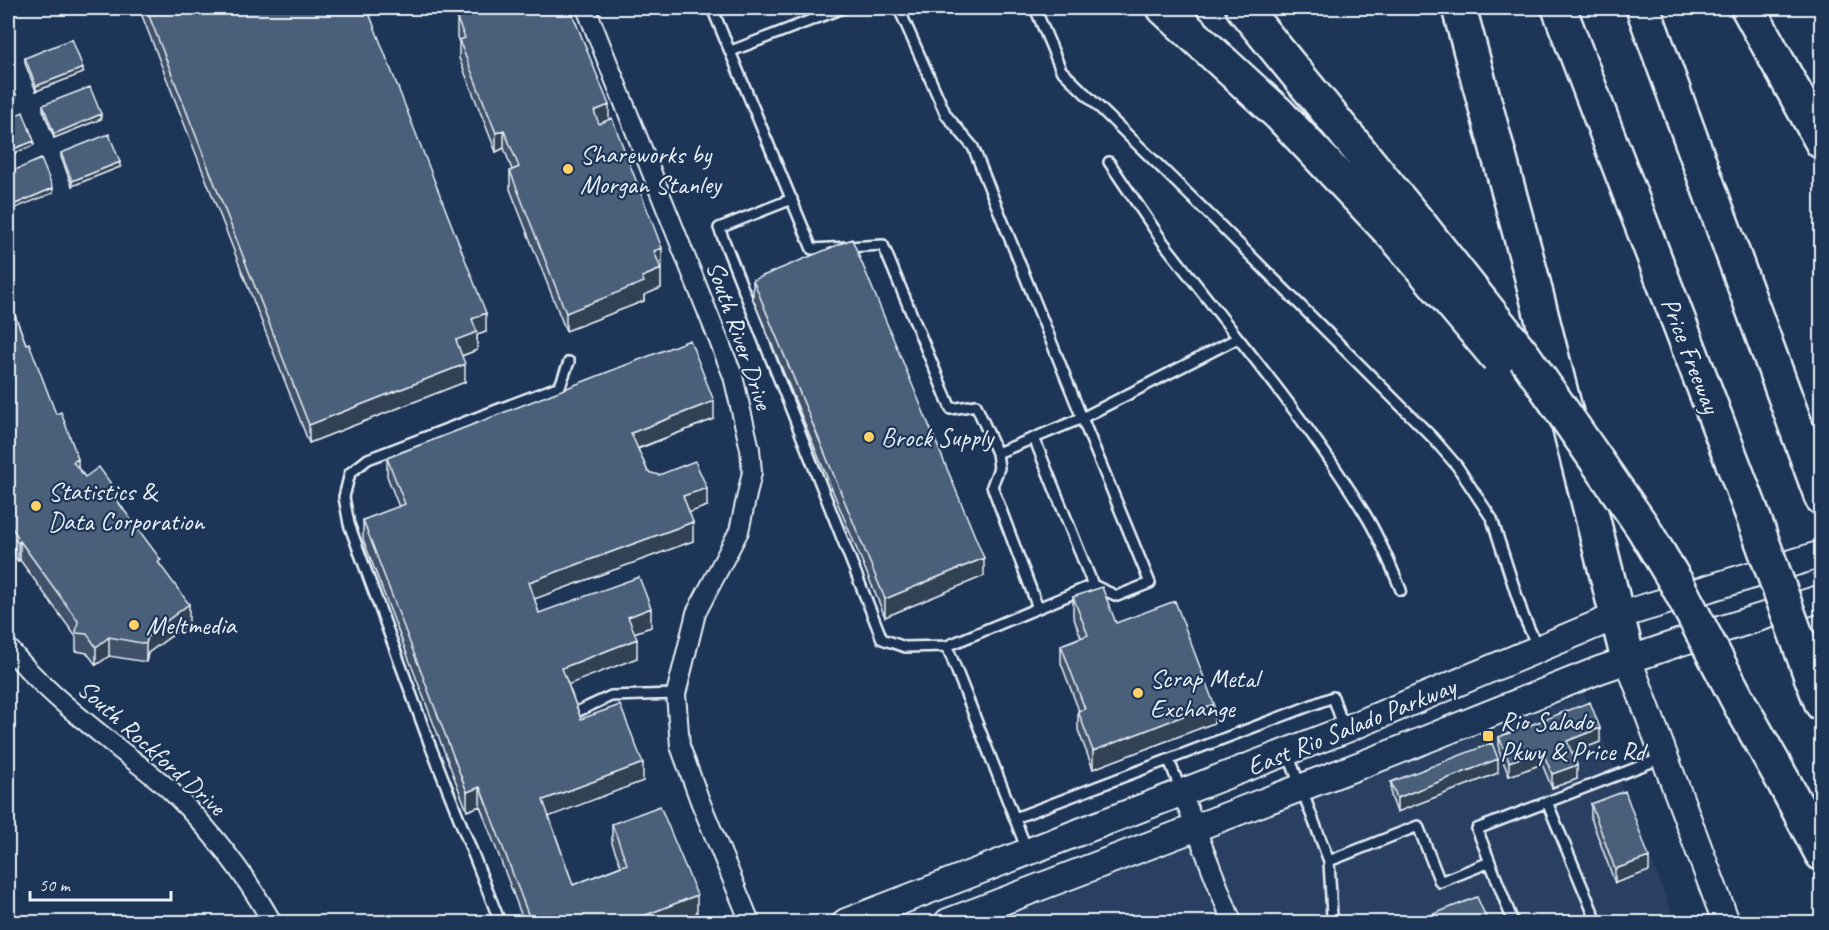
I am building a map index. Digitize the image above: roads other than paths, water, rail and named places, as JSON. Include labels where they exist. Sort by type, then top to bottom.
[{"type":"highway","points":[[1164,8],[1410,234]]},
{"type":"highway","points":[[1243,8],[1410,234],[1471,325],[1556,432],[1628,535],[1749,719],[1821,854]]},
{"type":"highway","points":[[1459,8],[1531,274],[1628,659]]},
{"type":"highway","name":"Price Freeway","points":[[1559,8],[1750,508],[1816,690]]},
{"type":"highway","points":[[1643,8],[1819,490]]},
{"type":"highway","points":[[1748,8],[1821,142]]},
{"type":"main road","name":"East Rio Salado Parkway","points":[[846,922],[1345,730],[1617,616],[1821,554]]},
{"type":"main road","name":"East Rio Salado Parkway","points":[[948,922],[1628,659],[1821,598]]},
{"type":"main road","points":[[1628,659],[1726,922]]},
{"type":"street","name":"South River Drive","points":[[586,8],[733,376],[750,449],[752,472],[739,531],[696,613],[676,694],[680,746],[750,922]]},
{"type":"street","name":"South Rockford Drive","points":[[8,647],[38,680],[171,791],[205,826],[233,860],[272,922]]},
{"type":"street","points":[[1182,793],[1232,922]]},
{"type":"lane","points":[[712,8],[812,249],[883,245],[951,409],[976,405],[997,453],[999,468],[992,486],[1038,608]]},
{"type":"lane","points":[[730,51],[843,8]]},
{"type":"lane","points":[[892,8],[900,11],[946,115],[973,147],[1150,583],[1117,596],[1093,585],[1034,438]]},
{"type":"lane","points":[[1035,8],[1061,70],[1432,437],[1457,466],[1492,519],[1523,615],[1539,650]]},
{"type":"lane","points":[[1108,162],[1163,242],[1278,389],[1366,515],[1401,590]]},
{"type":"lane","points":[[792,200],[719,228],[882,639],[905,647],[947,645],[1093,585]]},
{"type":"lane","points":[[997,453],[1082,418],[1238,338]]},
{"type":"lane","points":[[500,922],[389,635],[349,524],[344,497],[350,472],[368,459],[560,386],[569,362]]},
{"type":"lane","points":[[947,645],[1028,852]]},
{"type":"lane","points":[[572,714],[611,696],[676,694]]},
{"type":"lane","points":[[1015,818],[1333,697],[1345,730]]},
{"type":"lane","points":[[1287,752],[1329,861],[1334,922]]},
{"type":"lane","points":[[1513,922],[1477,829],[1664,757]]},
{"type":"lane","points":[[1169,760],[1182,793]]},
{"type":"lane","points":[[1547,802],[1597,922]]},
{"type":"lane","points":[[1329,861],[1418,826],[1440,882],[1490,862]]},
{"type":"place","name":"Shareworks by Morgan Stanley","points":[[568,169]]},
{"type":"place","name":"Brock Supply","points":[[869,437]]},
{"type":"place","name":"Statistics & Data Corporation","points":[[36,506]]},
{"type":"place","name":"Meltmedia","points":[[134,625]]},
{"type":"place","name":"Scrap Metal Exchange","points":[[1138,693]]},
{"type":"place","name":"Rio Salado Pkwy & Price Rd","points":[[1488,736]]}]
